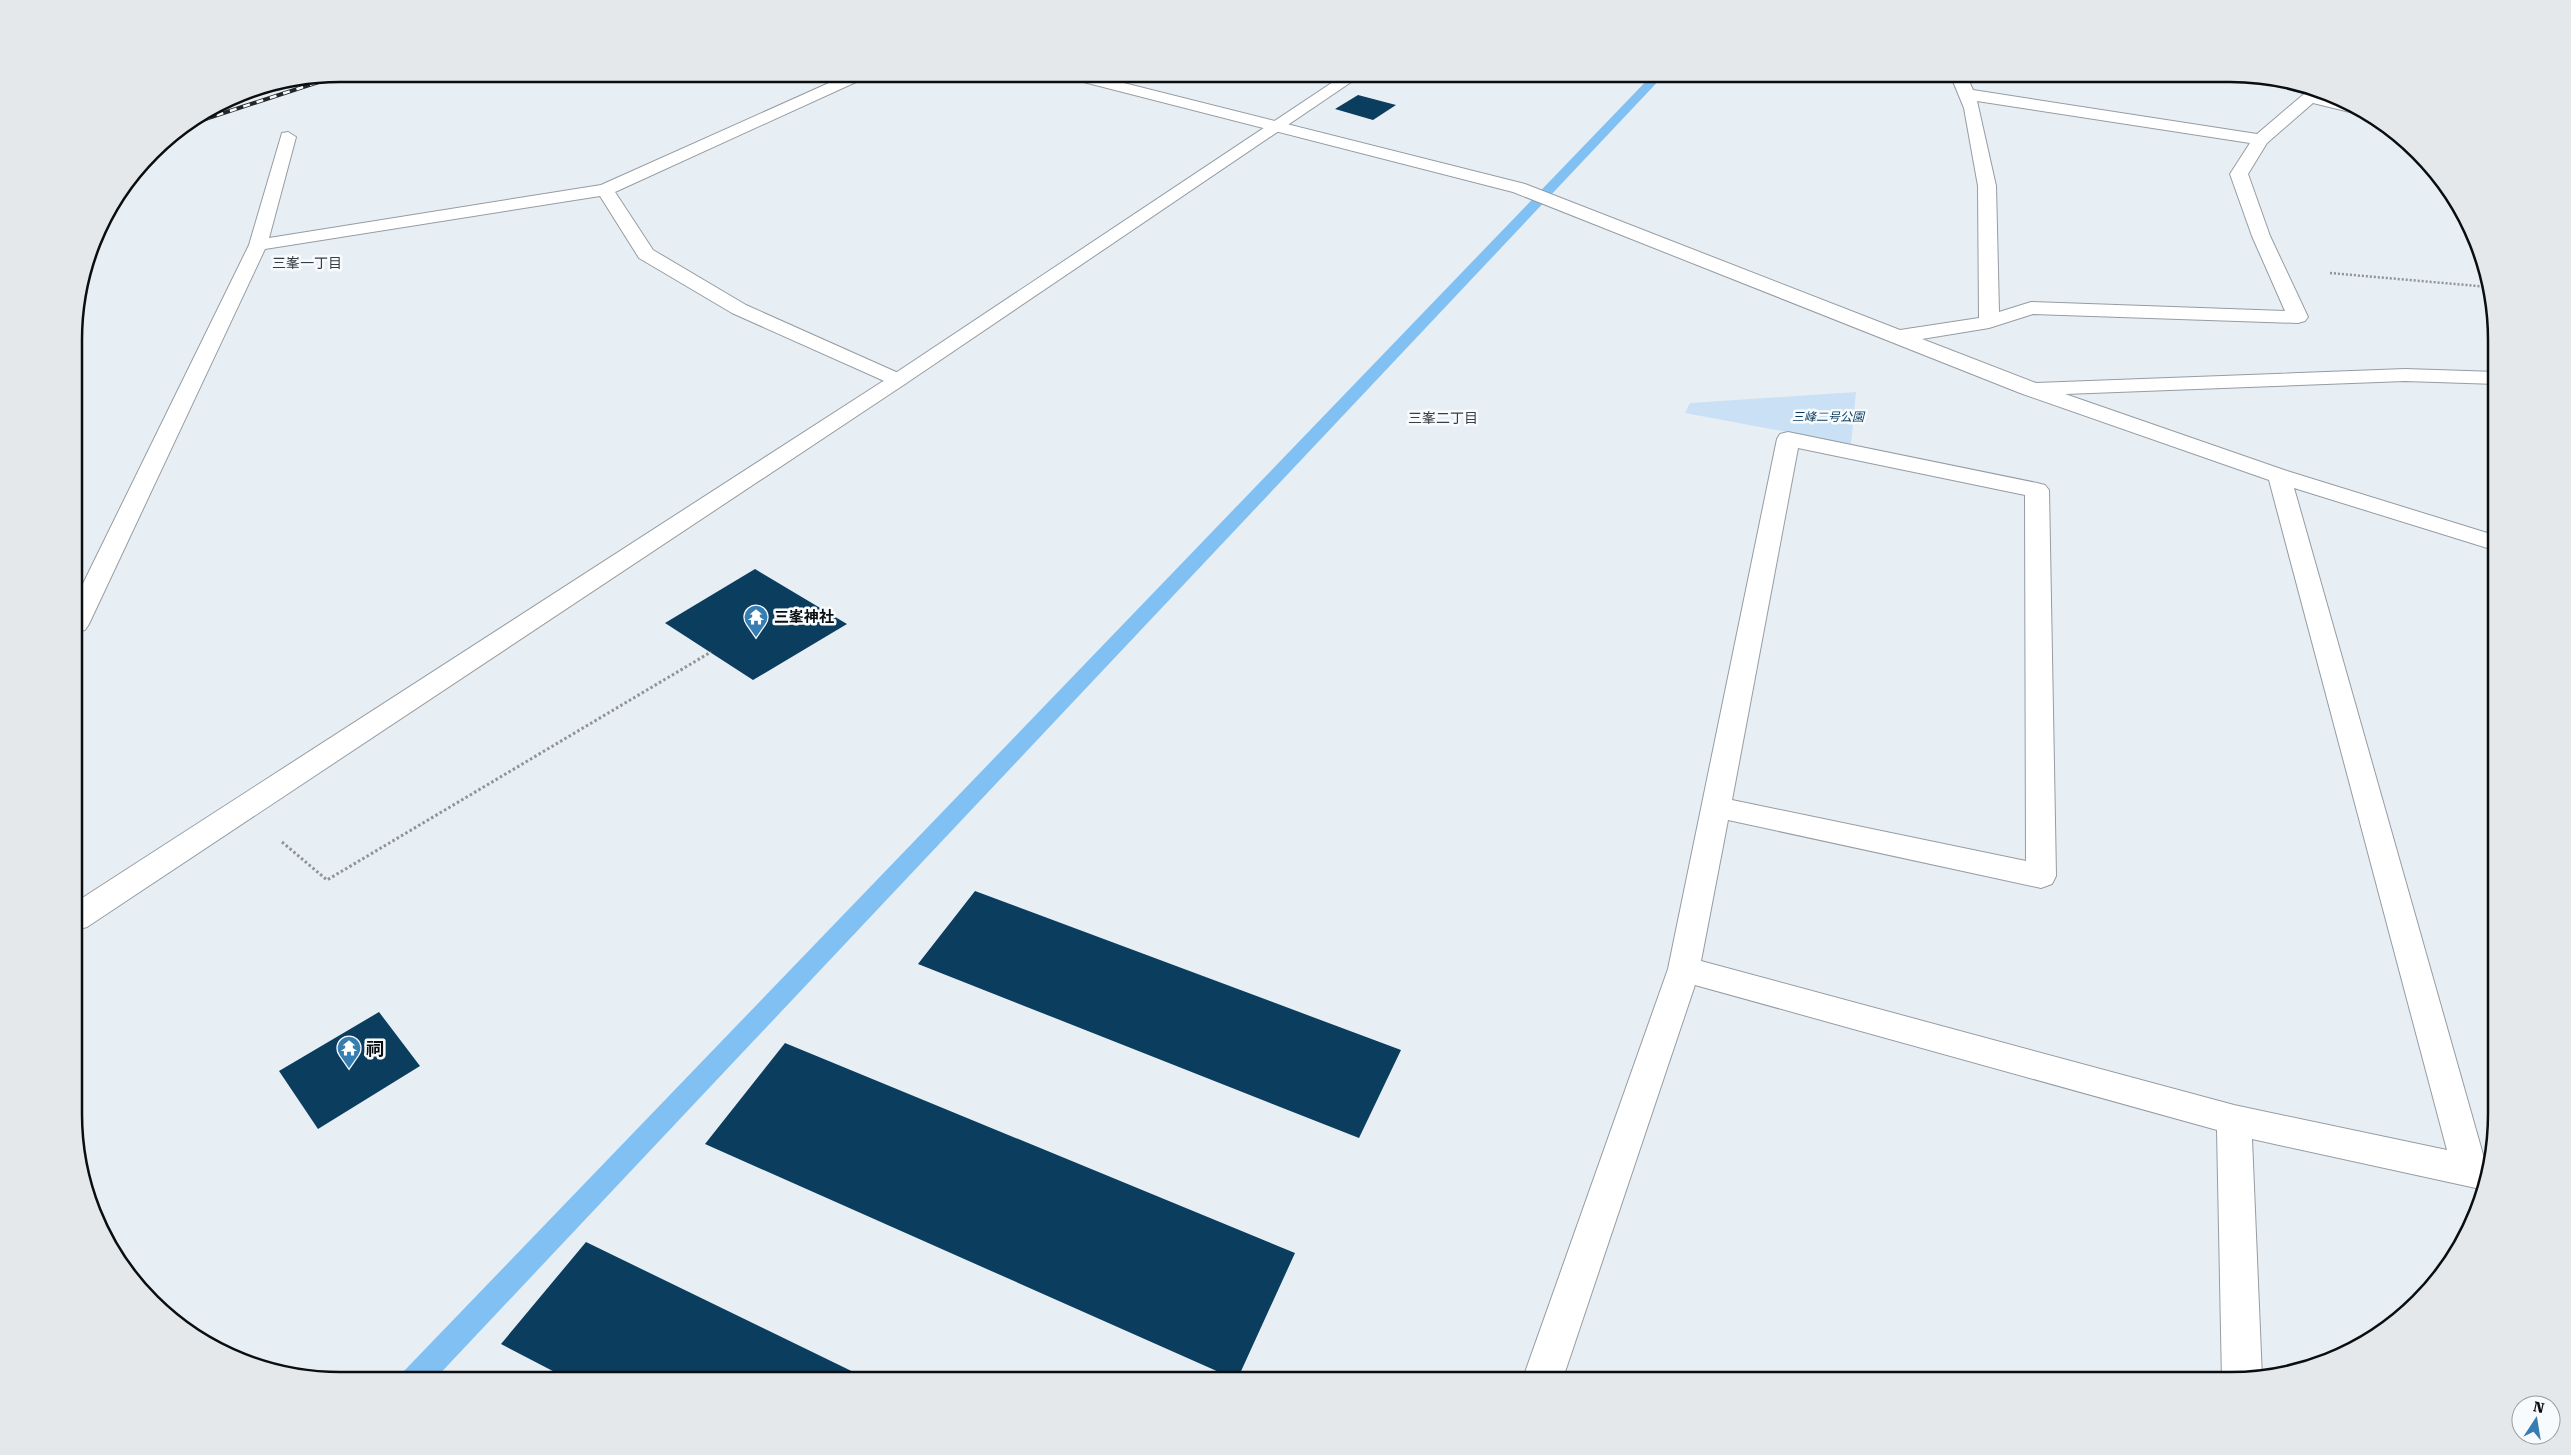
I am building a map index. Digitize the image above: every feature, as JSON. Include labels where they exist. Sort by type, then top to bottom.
[{"type":"street","points":[[258,245],[605,190],[843,82]]},
{"type":"street","points":[[1117,82],[1274,127],[1519,188],[2028,388],[2279,476],[2488,541]]},
{"type":"street","points":[[82,912],[243,809],[898,380],[1343,82]]},
{"type":"street","points":[[1961,82],[1972,108],[1987,186],[1989,322]]},
{"type":"street","points":[[1966,94],[2261,140]]},
{"type":"street","points":[[1897,337],[1989,322],[2031,308],[2298,317],[2261,236],[2239,174],[2261,140],[2311,95]]},
{"type":"street","points":[[82,599],[258,245],[288,137]]},
{"type":"street","points":[[605,190],[646,254],[739,309],[898,380]]},
{"type":"street","points":[[2028,388],[2405,375],[2488,378]]},
{"type":"street","points":[[1545,1372],[1684,969],[1788,439],[2037,490],[2041,876],[1716,807]]},
{"type":"street","points":[[1684,969],[2234,1120],[2480,1173],[2279,476]]},
{"type":"street","points":[[2234,1120],[2242,1372]]},
{"type":"path","points":[[2277,268],[2483,286]]},
{"type":"path","points":[[243,809],[327,880],[710,652]]},
{"type":"green space","name":"三峰二号公園","points":[[1856,392],[1851,444],[1685,413],[1690,403]]},
{"type":"building","points":[[1358,95],[1396,105],[1373,120],[1335,109]]},
{"type":"building","name":"三峯神社","points":[[755,569],[847,624],[753,680],[665,623]]},
{"type":"building","points":[[975,891],[1401,1050],[1359,1138],[918,964]]},
{"type":"building","name":"祠","points":[[379,1012],[420,1066],[318,1129],[279,1071]]},
{"type":"building","points":[[785,1043],[1295,1253],[1241,1372],[1219,1372],[705,1144]]},
{"type":"building","points":[[586,1242],[853,1372],[555,1372],[501,1344]]},
{"type":"waterway","points":[[423,1372],[1651,82]]},
{"type":"railway","points":[[211,117],[311,85]]},
{"type":"place","name":"三峯神社","points":[[756,638]]},
{"type":"place","name":"祠","points":[[349,1069]]},
{"type":"district","name":"三峯一丁目","points":[[307,263]]},
{"type":"district","name":"三峯二丁目","points":[[1443,418]]}]
